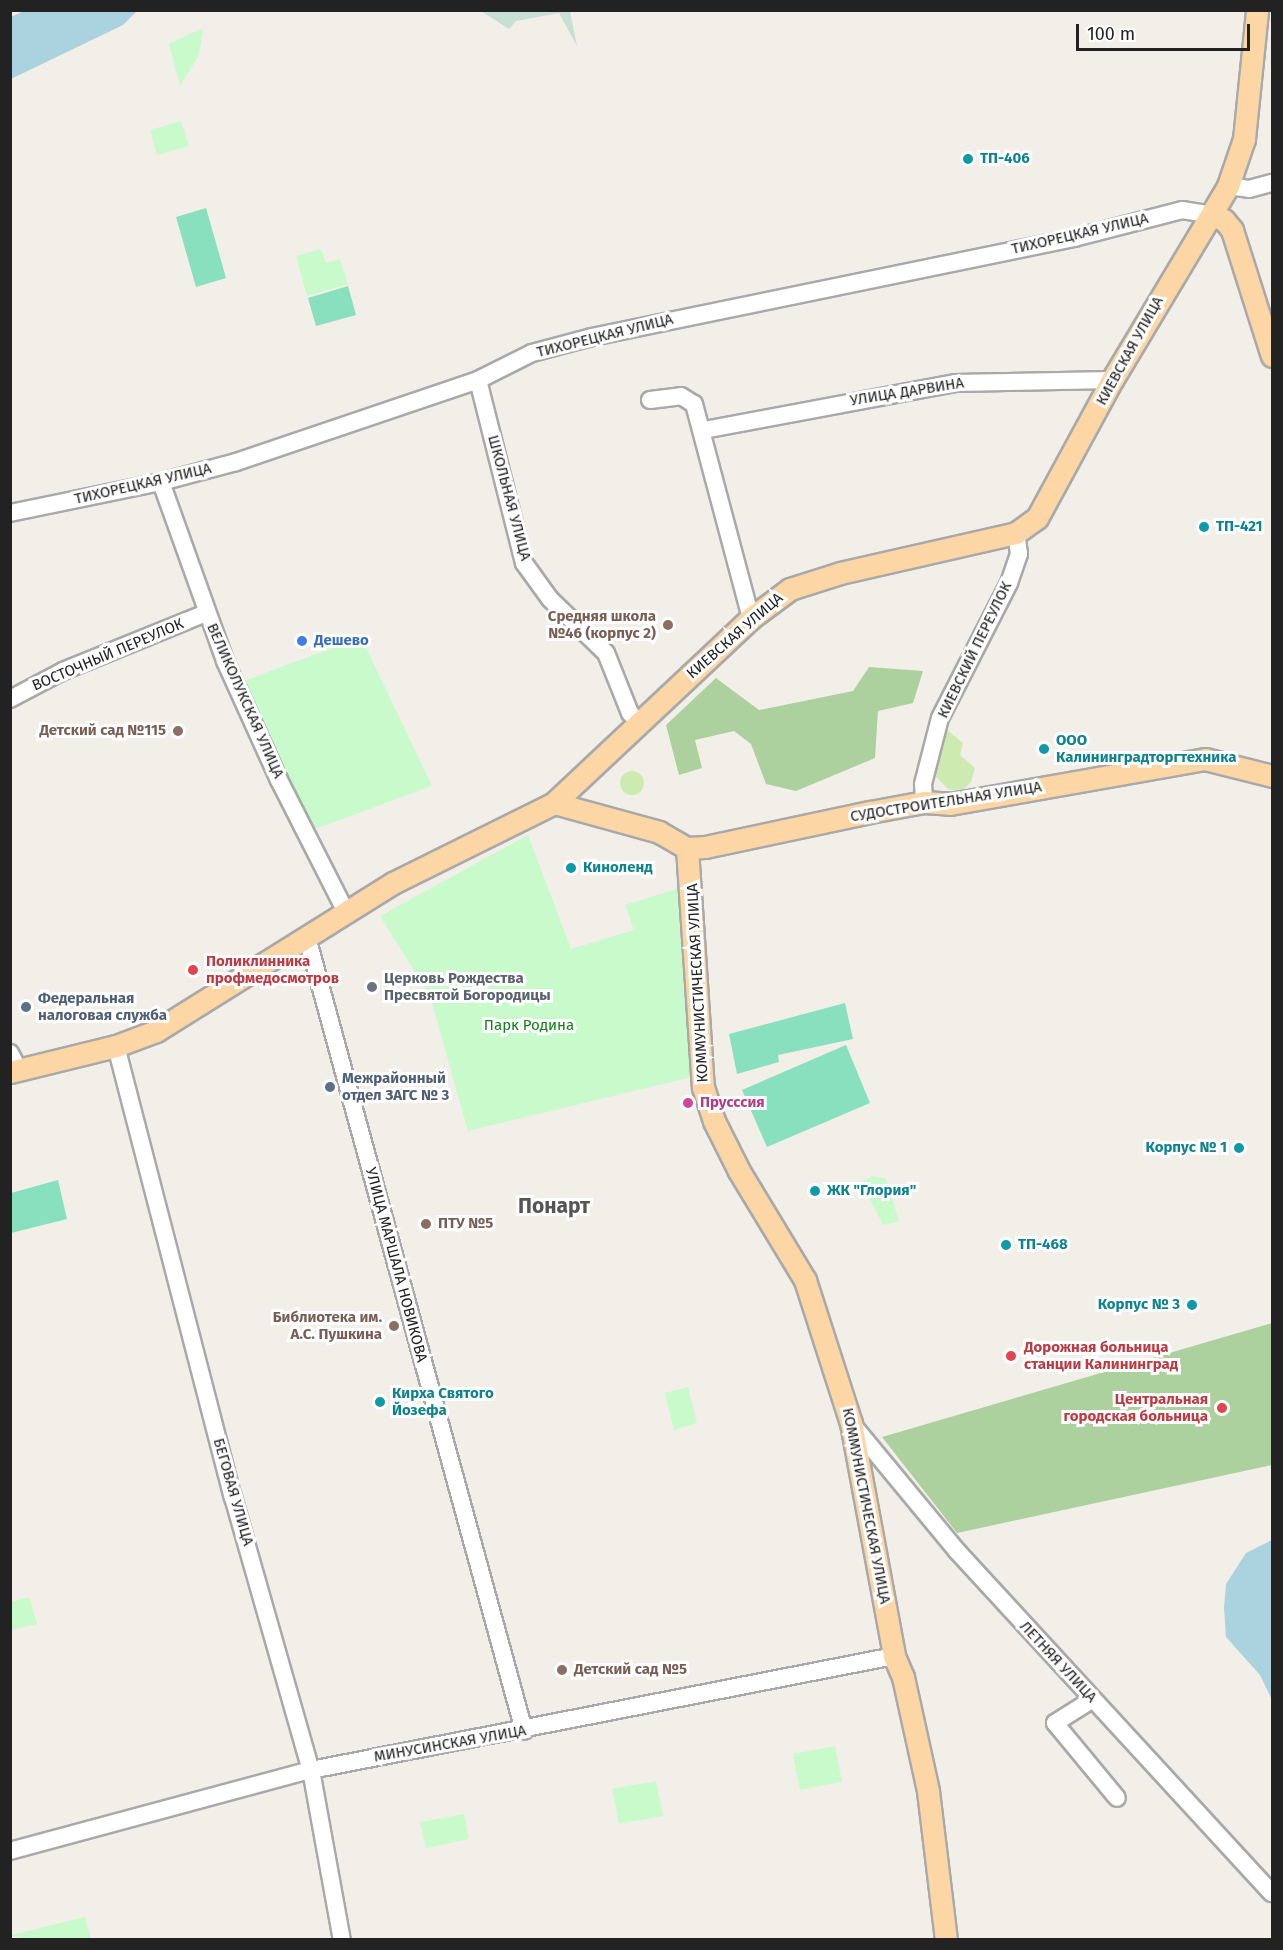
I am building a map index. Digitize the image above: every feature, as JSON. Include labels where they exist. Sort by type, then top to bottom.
[{"type":"main road","name":"КИЕВСКАЯ УЛИЦА","points":[[13,1065],[116,1046],[156,1031],[393,882],[554,802],[751,618],[802,585],[1016,533],[1037,518],[1112,380],[1228,186],[1244,139],[1257,10]]},
{"type":"main road","points":[[1212,215],[1224,220],[1232,230],[1272,356]]},
{"type":"main road","name":"СУДОСТРОИТЕЛЬНАЯ УЛИЦА","points":[[687,848],[924,802],[950,804],[1205,759],[1272,776]]},
{"type":"main road","points":[[554,802],[659,832],[687,848]]},
{"type":"main road","name":"КОММУНИСТИЧЕСКАЯ УЛИЦА","points":[[687,848],[704,1087],[714,1121],[739,1171],[805,1280],[851,1424],[894,1656],[903,1677],[928,1791],[946,1940]]},
{"type":"street","points":[[1228,186],[1249,189],[1272,183]]},
{"type":"street","name":"ТИХОРЕЦКАЯ УЛИЦА","points":[[10,513],[161,482],[283,447],[478,380],[532,353],[624,329],[1074,238],[1182,210],[1212,215]]},
{"type":"street","name":"ШКОЛЬНАЯ УЛИЦА","points":[[478,380],[524,563],[550,599],[606,653],[630,713],[639,723]]},
{"type":"street","name":"УЛИЦА ДАРВИНА","points":[[704,430],[955,383],[1112,380]]},
{"type":"street","points":[[650,400],[681,396],[694,404],[704,430],[751,618]]},
{"type":"street","name":"ВЕЛИКОЛУКСКАЯ УЛИЦА","points":[[161,482],[206,613],[275,772],[346,912]]},
{"type":"street","name":"КИЕВСКИЙ ПЕРЕУЛОК","points":[[924,802],[923,784],[940,718],[1009,583],[1019,554],[1016,533]]},
{"type":"street","name":"ВОСТОЧНЫЙ ПЕРЕУЛОК","points":[[10,699],[63,671],[206,613]]},
{"type":"street","name":"УЛИЦА МАРШАЛА НОВИКОВА","points":[[307,937],[524,1731]]},
{"type":"street","name":"БЕГОВАЯ УЛИЦА","points":[[116,1046],[219,1446],[311,1770],[342,1940]]},
{"type":"street","name":"ЛЕТНЯЯ УЛИЦА","points":[[851,1424],[957,1551],[1272,1893]]},
{"type":"street","name":"МИНУСИНСКАЯ УЛИЦА","points":[[10,1851],[311,1770],[524,1731],[894,1656]]},
{"type":"street","points":[[1093,1699],[1055,1723],[1116,1798]]},
{"type":"green space","points":[[481,11],[570,11],[577,46],[559,13],[516,21],[509,29]]},
{"type":"green space","points":[[203,28],[199,55],[180,86],[169,44]]},
{"type":"green space","points":[[181,121],[189,146],[157,155],[150,130]]},
{"type":"green space","points":[[206,208],[226,278],[196,287],[176,217]]},
{"type":"green space","points":[[321,249],[326,263],[340,259],[348,284],[307,296],[296,256]]},
{"type":"green space","points":[[348,286],[356,315],[316,326],[308,298]]},
{"type":"green space","points":[[361,637],[432,786],[315,829],[241,682]]},
{"type":"green space","points":[[869,667],[923,671],[913,703],[878,711],[875,758],[796,791],[766,784],[751,744],[734,731],[695,740],[702,768],[679,775],[666,725],[716,678],[759,710],[853,691]]},
{"type":"green space","points":[[945,728],[963,743],[960,755],[975,768],[971,782],[961,792],[948,789],[933,774]]},
{"type":"green space","points":[[632,771],[641,774],[644,783],[641,792],[632,795],[623,792],[620,783],[623,774]]},
{"type":"green space","name":"Парк Родина","points":[[528,835],[571,949],[634,930],[625,905],[683,887],[700,1075],[468,1131],[430,996],[380,916]]},
{"type":"green space","points":[[845,1003],[853,1039],[778,1055],[779,1062],[737,1074],[729,1034]]},
{"type":"green space","points":[[846,1045],[870,1103],[767,1147],[742,1090]]},
{"type":"green space","points":[[873,1176],[886,1179],[899,1221],[883,1225],[861,1182]]},
{"type":"green space","points":[[58,1180],[67,1219],[11,1233],[11,1193]]},
{"type":"green space","points":[[1272,1323],[1272,1465],[957,1533],[882,1437]]},
{"type":"green space","points":[[688,1387],[697,1423],[674,1430],[665,1393]]},
{"type":"green space","points":[[29,1597],[37,1624],[11,1630],[11,1602]]},
{"type":"green space","points":[[835,1746],[842,1782],[800,1790],[793,1754]]},
{"type":"green space","points":[[656,1781],[663,1816],[619,1824],[612,1789]]},
{"type":"green space","points":[[464,1814],[469,1839],[426,1848],[420,1822]]},
{"type":"green space","points":[[85,1917],[91,1939],[23,1939],[11,1935]]},
{"type":"water","points":[[26,10],[137,11],[123,25],[11,79],[11,17]]},
{"type":"water","points":[[1272,1540],[1272,1700],[1260,1675],[1226,1637],[1224,1608],[1226,1584],[1246,1553]]},
{"type":"place","name":"ТП-406","points":[[968,159]]},
{"type":"place","name":"ТП-421","points":[[1204,527]]},
{"type":"place","name":"Средняя школа №46 (корпус 2)","points":[[668,625]]},
{"type":"place","name":"Дешево","points":[[302,641]]},
{"type":"place","name":"Детский сад №115","points":[[178,731]]},
{"type":"place","name":"ООО Калининградторгтехника","points":[[1044,749]]},
{"type":"place","name":"Киноленд","points":[[571,868]]},
{"type":"place","name":"Поликлинника профмедосмотров","points":[[193,970]]},
{"type":"place","name":"Церковь Рождества Пресвятой Богородицы","points":[[372,987]]},
{"type":"place","name":"Федеральная налоговая служба","points":[[26,1007]]},
{"type":"place","name":"Межрайонный отдел ЗАГС № 3","points":[[330,1087]]},
{"type":"place","name":"Прусссия","points":[[688,1103]]},
{"type":"place","name":"Корпус № 1","points":[[1239,1148]]},
{"type":"place","name":"ЖК \"Глория\"","points":[[815,1191]]},
{"type":"place","name":"ПТУ №5","points":[[426,1224]]},
{"type":"place","name":"ТП-468","points":[[1006,1245]]},
{"type":"place","name":"Корпус № 3","points":[[1192,1305]]},
{"type":"place","name":"Библиотека им. А.С. Пушкина","points":[[394,1326]]},
{"type":"place","name":"Дорожная больница станции Калининград","points":[[1011,1356]]},
{"type":"place","name":"Кирха Святого Йозефа","points":[[380,1402]]},
{"type":"place","name":"Центральная городская больница","points":[[1222,1408]]},
{"type":"place","name":"Детский сад №5","points":[[562,1670]]},
{"type":"district","name":"Понарт","points":[[554,1206]]}]
